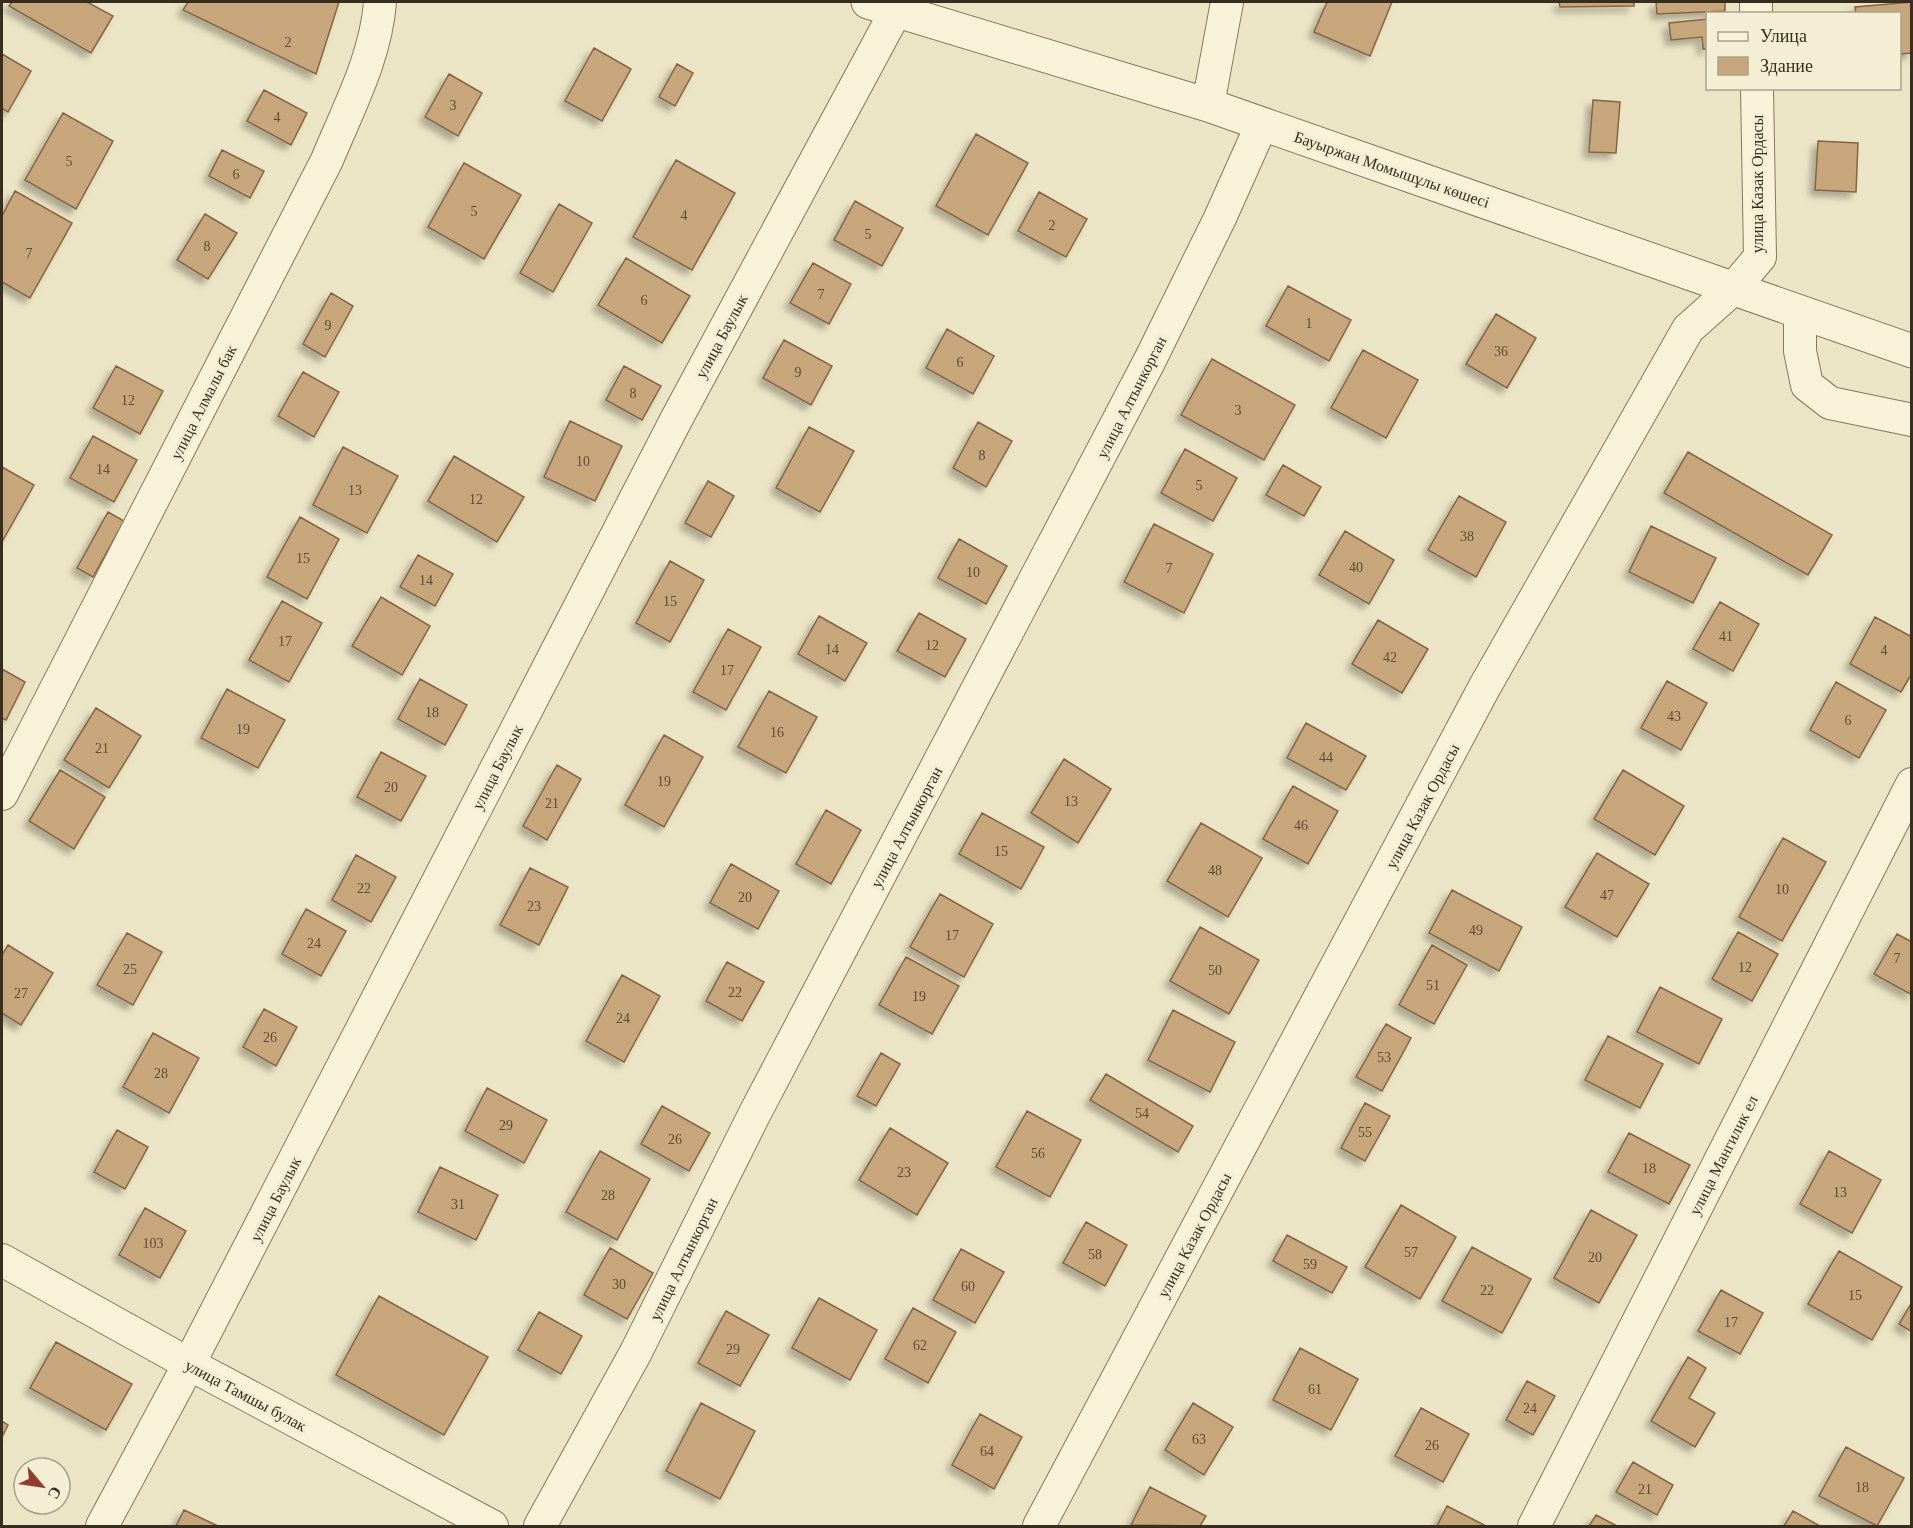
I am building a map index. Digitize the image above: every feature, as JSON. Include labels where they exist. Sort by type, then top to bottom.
[{"type":"street","name":"улица Алмалы бак","points":[[2,794],[327,160],[364,73],[378,22],[380,2]]},
{"type":"street","points":[[1208,105],[1227,2]]},
{"type":"street","name":"Бауыржан Момышұлы көшесі","points":[[883,5],[1208,105],[1911,351]]},
{"type":"street","name":"улица Баулык","points":[[102,1527],[189,1364],[677,418],[883,5]]},
{"type":"street","name":"улица Казак Ордасы","points":[[1039,1527],[1484,688],[1688,329],[1733,289],[1760,257],[1757,90]]},
{"type":"street","name":"улица Алтынкорган","points":[[540,1527],[636,1352],[754,1115],[1150,360],[1220,218],[1262,124]]},
{"type":"street","points":[[1800,312],[1800,351],[1807,385],[1830,403],[1911,420]]},
{"type":"street","name":"улица Мангилик ел","points":[[1534,1527],[1911,784]]},
{"type":"street","name":"улица Тамшы булак","points":[[2,1260],[189,1364],[492,1527]]},
{"type":"building","points":[[12,2],[87,2],[113,16],[91,53],[9,6]]},
{"type":"building","points":[[188,2],[339,2],[316,74],[183,10]]},
{"type":"building","points":[[1327,2],[1392,2],[1370,56],[1314,32]]},
{"type":"building","points":[[1559,2],[1634,2],[1634,6],[1560,7]]},
{"type":"building","points":[[1656,2],[1725,2],[1725,11],[1657,14]]},
{"type":"building","points":[[1912,2],[1912,53],[1901,54],[1901,12],[1856,12],[1855,7]]},
{"type":"building","points":[[1706,19],[1706,49],[1703,49],[1702,37],[1671,40],[1669,23]]},
{"type":"building","points":[[594,48],[631,69],[602,121],[565,101]]},
{"type":"building","points":[[2,54],[31,71],[8,112],[2,108]]},
{"type":"building","points":[[677,64],[693,73],[675,106],[659,97]]},
{"type":"building","points":[[449,74],[482,93],[458,136],[425,117]]},
{"type":"building","points":[[264,90],[307,113],[291,145],[247,121]]},
{"type":"building","points":[[1593,100],[1620,102],[1616,153],[1589,152]]},
{"type":"building","points":[[63,113],[113,141],[76,209],[25,180]]},
{"type":"building","points":[[976,134],[1028,163],[988,235],[936,206]]},
{"type":"building","points":[[1818,141],[1858,143],[1856,192],[1815,190]]},
{"type":"building","points":[[222,150],[264,171],[250,198],[209,176]]},
{"type":"building","points":[[676,160],[735,193],[692,270],[633,237]]},
{"type":"building","points":[[464,163],[521,195],[484,259],[428,227]]},
{"type":"building","points":[[15,191],[72,223],[30,298],[2,282],[2,216]]},
{"type":"building","points":[[1039,192],[1087,219],[1066,257],[1018,231]]},
{"type":"building","points":[[855,201],[903,228],[882,266],[834,240]]},
{"type":"building","points":[[559,204],[592,223],[553,292],[520,273]]},
{"type":"building","points":[[205,214],[237,233],[208,279],[177,260]]},
{"type":"building","points":[[626,258],[690,296],[662,343],[598,305]]},
{"type":"building","points":[[813,263],[851,284],[829,324],[790,303]]},
{"type":"building","points":[[1288,286],[1351,320],[1329,361],[1266,326]]},
{"type":"building","points":[[331,293],[353,306],[325,357],[303,344]]},
{"type":"building","points":[[1496,314],[1536,338],[1507,388],[1466,364]]},
{"type":"building","points":[[947,329],[994,356],[973,394],[926,368]]},
{"type":"building","points":[[784,340],[832,366],[811,405],[763,378]]},
{"type":"building","points":[[1363,350],[1418,380],[1386,438],[1331,408]]},
{"type":"building","points":[[1212,359],[1295,405],[1264,460],[1181,415]]},
{"type":"building","points":[[116,366],[163,391],[140,434],[93,408]]},
{"type":"building","points":[[624,366],[661,386],[642,420],[606,400]]},
{"type":"building","points":[[303,372],[339,392],[314,437],[278,416]]},
{"type":"building","points":[[570,421],[622,446],[595,501],[544,477]]},
{"type":"building","points":[[978,422],[1012,441],[986,487],[953,468]]},
{"type":"building","points":[[809,427],[854,451],[820,512],[776,488]]},
{"type":"building","points":[[93,436],[137,460],[114,502],[70,478]]},
{"type":"building","points":[[343,447],[398,476],[367,533],[313,505]]},
{"type":"building","points":[[1185,449],[1237,478],[1213,521],[1161,493]]},
{"type":"building","points":[[1688,452],[1832,535],[1808,575],[1664,493]]},
{"type":"building","points":[[454,456],[524,497],[497,542],[428,501]]},
{"type":"building","points":[[1283,465],[1321,487],[1304,516],[1266,495]]},
{"type":"building","points":[[2,467],[34,485],[2,542]]},
{"type":"building","points":[[708,481],[734,496],[711,537],[685,523]]},
{"type":"building","points":[[1459,496],[1506,522],[1476,577],[1428,550]]},
{"type":"building","points":[[108,512],[124,521],[93,577],[77,568]]},
{"type":"building","points":[[300,517],[339,539],[307,599],[267,577]]},
{"type":"building","points":[[1154,524],[1213,554],[1184,613],[1124,582]]},
{"type":"building","points":[[1651,526],[1716,558],[1693,603],[1629,572]]},
{"type":"building","points":[[1345,531],[1394,560],[1369,604],[1319,575]]},
{"type":"building","points":[[959,539],[1007,566],[986,604],[938,578]]},
{"type":"building","points":[[418,555],[453,574],[435,606],[400,587]]},
{"type":"building","points":[[670,561],[704,580],[670,642],[636,623]]},
{"type":"building","points":[[381,597],[430,626],[402,675],[352,646]]},
{"type":"building","points":[[282,601],[322,623],[289,682],[249,660]]},
{"type":"building","points":[[1720,602],[1759,624],[1733,671],[1693,649]]},
{"type":"building","points":[[919,613],[966,639],[945,677],[897,651]]},
{"type":"building","points":[[819,616],[867,643],[845,681],[798,654]]},
{"type":"building","points":[[1875,617],[1912,637],[1912,673],[1901,692],[1850,664]]},
{"type":"building","points":[[1378,620],[1428,649],[1402,693],[1352,664]]},
{"type":"building","points":[[728,629],[761,647],[726,710],[693,692]]},
{"type":"building","points":[[2,669],[25,682],[6,720],[2,718]]},
{"type":"building","points":[[420,679],[467,705],[445,745],[398,719]]},
{"type":"building","points":[[1667,681],[1707,703],[1681,750],[1641,728]]},
{"type":"building","points":[[1836,682],[1886,710],[1859,758],[1810,730]]},
{"type":"building","points":[[227,689],[285,720],[258,768],[201,738]]},
{"type":"building","points":[[769,691],[817,717],[786,773],[738,747]]},
{"type":"building","points":[[96,708],[141,736],[109,788],[64,760]]},
{"type":"building","points":[[1306,723],[1366,756],[1346,790],[1287,758]]},
{"type":"building","points":[[664,735],[703,757],[664,827],[625,805]]},
{"type":"building","points":[[381,752],[426,776],[401,821],[357,797]]},
{"type":"building","points":[[1064,759],[1111,789],[1078,843],[1031,813]]},
{"type":"building","points":[[557,765],[581,779],[547,840],[523,826]]},
{"type":"building","points":[[60,770],[105,797],[74,849],[29,821]]},
{"type":"building","points":[[1623,770],[1684,806],[1655,855],[1594,819]]},
{"type":"building","points":[[1293,786],[1338,811],[1308,864],[1263,839]]},
{"type":"building","points":[[826,810],[861,830],[831,884],[796,864]]},
{"type":"building","points":[[982,813],[1044,847],[1021,889],[959,854]]},
{"type":"building","points":[[1201,823],[1262,858],[1228,917],[1167,881]]},
{"type":"building","points":[[1783,838],[1826,862],[1782,941],[1739,917]]},
{"type":"building","points":[[1597,853],[1649,884],[1617,937],[1565,907]]},
{"type":"building","points":[[356,855],[396,877],[371,922],[332,900]]},
{"type":"building","points":[[731,864],[779,891],[758,929],[710,903]]},
{"type":"building","points":[[530,868],[568,887],[539,945],[500,925]]},
{"type":"building","points":[[1452,890],[1522,927],[1499,971],[1429,933]]},
{"type":"building","points":[[940,894],[993,924],[964,977],[910,947]]},
{"type":"building","points":[[306,909],[346,931],[321,976],[282,954]]},
{"type":"building","points":[[1200,927],[1259,960],[1229,1014],[1170,981]]},
{"type":"building","points":[[1738,932],[1778,954],[1752,1001],[1712,979]]},
{"type":"building","points":[[127,933],[162,952],[133,1005],[97,985]]},
{"type":"building","points":[[1897,934],[1912,942],[1912,995],[1874,974]]},
{"type":"building","points":[[8,945],[53,973],[21,1025],[2,1013],[2,955]]},
{"type":"building","points":[[1432,945],[1467,965],[1434,1024],[1399,1005]]},
{"type":"building","points":[[906,957],[959,986],[932,1034],[879,1005]]},
{"type":"building","points":[[727,962],[764,982],[742,1021],[706,1001]]},
{"type":"building","points":[[622,975],[660,996],[624,1062],[586,1041]]},
{"type":"building","points":[[1660,987],[1722,1019],[1699,1064],[1637,1032]]},
{"type":"building","points":[[264,1009],[297,1027],[276,1066],[243,1047]]},
{"type":"building","points":[[1173,1010],[1235,1042],[1210,1092],[1148,1060]]},
{"type":"building","points":[[1386,1024],[1411,1038],[1382,1091],[1356,1077]]},
{"type":"building","points":[[153,1033],[199,1058],[169,1113],[123,1087]]},
{"type":"building","points":[[1608,1036],[1663,1064],[1640,1108],[1585,1080]]},
{"type":"building","points":[[881,1053],[900,1064],[876,1106],[857,1096]]},
{"type":"building","points":[[1106,1074],[1193,1126],[1178,1152],[1090,1100]]},
{"type":"building","points":[[487,1088],[547,1120],[524,1163],[465,1131]]},
{"type":"building","points":[[1365,1103],[1390,1116],[1365,1161],[1341,1148]]},
{"type":"building","points":[[662,1106],[710,1133],[689,1171],[641,1144]]},
{"type":"building","points":[[1027,1111],[1081,1140],[1050,1197],[996,1167]]},
{"type":"building","points":[[890,1128],[948,1163],[917,1215],[859,1180]]},
{"type":"building","points":[[117,1130],[148,1147],[125,1189],[94,1172]]},
{"type":"building","points":[[1629,1133],[1690,1165],[1669,1204],[1608,1172]]},
{"type":"building","points":[[600,1151],[650,1179],[617,1240],[566,1212]]},
{"type":"building","points":[[1829,1151],[1881,1180],[1852,1233],[1800,1204]]},
{"type":"building","points":[[440,1167],[498,1195],[476,1240],[418,1212]]},
{"type":"building","points":[[1401,1205],[1456,1237],[1420,1299],[1365,1267]]},
{"type":"building","points":[[145,1208],[186,1231],[160,1278],[119,1255]]},
{"type":"building","points":[[1591,1210],[1637,1235],[1599,1303],[1554,1278]]},
{"type":"building","points":[[1086,1222],[1127,1245],[1105,1286],[1063,1263]]},
{"type":"building","points":[[1287,1235],[1347,1267],[1332,1293],[1273,1261]]},
{"type":"building","points":[[1472,1247],[1531,1279],[1502,1333],[1442,1301]]},
{"type":"building","points":[[610,1248],[653,1273],[627,1319],[584,1295]]},
{"type":"building","points":[[961,1249],[1004,1272],[975,1323],[933,1300]]},
{"type":"building","points":[[1839,1251],[1902,1287],[1872,1340],[1808,1304]]},
{"type":"building","points":[[1721,1290],[1763,1313],[1740,1354],[1698,1331]]},
{"type":"building","points":[[379,1296],[488,1357],[444,1435],[336,1375]]},
{"type":"building","points":[[819,1298],[877,1330],[850,1380],[792,1348]]},
{"type":"building","points":[[1912,1302],[1912,1332],[1899,1324]]},
{"type":"building","points":[[913,1308],[956,1332],[928,1383],[885,1359]]},
{"type":"building","points":[[726,1311],[769,1335],[740,1386],[698,1363]]},
{"type":"building","points":[[539,1312],[582,1336],[561,1374],[518,1350]]},
{"type":"building","points":[[56,1342],[132,1384],[106,1430],[30,1388]]},
{"type":"building","points":[[1300,1348],[1358,1379],[1331,1430],[1273,1400]]},
{"type":"building","points":[[1688,1357],[1706,1368],[1689,1398],[1715,1413],[1695,1447],[1651,1421]]},
{"type":"building","points":[[1527,1381],[1555,1396],[1533,1435],[1506,1420]]},
{"type":"building","points":[[701,1403],[755,1431],[720,1499],[666,1471]]},
{"type":"building","points":[[1193,1403],[1233,1427],[1204,1475],[1165,1450]]},
{"type":"building","points":[[1421,1408],[1469,1434],[1443,1482],[1395,1456]]},
{"type":"building","points":[[980,1414],[1022,1437],[994,1489],[952,1465]]},
{"type":"building","points":[[2,1421],[8,1425],[2,1437]]},
{"type":"building","points":[[1846,1447],[1904,1478],[1877,1526],[1819,1496]]},
{"type":"building","points":[[1633,1462],[1673,1485],[1657,1515],[1616,1492]]},
{"type":"building","points":[[1150,1487],[1206,1516],[1200,1526],[1131,1525]]},
{"type":"building","points":[[1447,1506],[1486,1526],[1437,1526]]},
{"type":"building","points":[[184,1510],[218,1526],[176,1526]]},
{"type":"building","points":[[1793,1511],[1820,1526],[1784,1526]]},
{"type":"building","points":[[1596,1515],[1617,1526],[1589,1526]]}]
